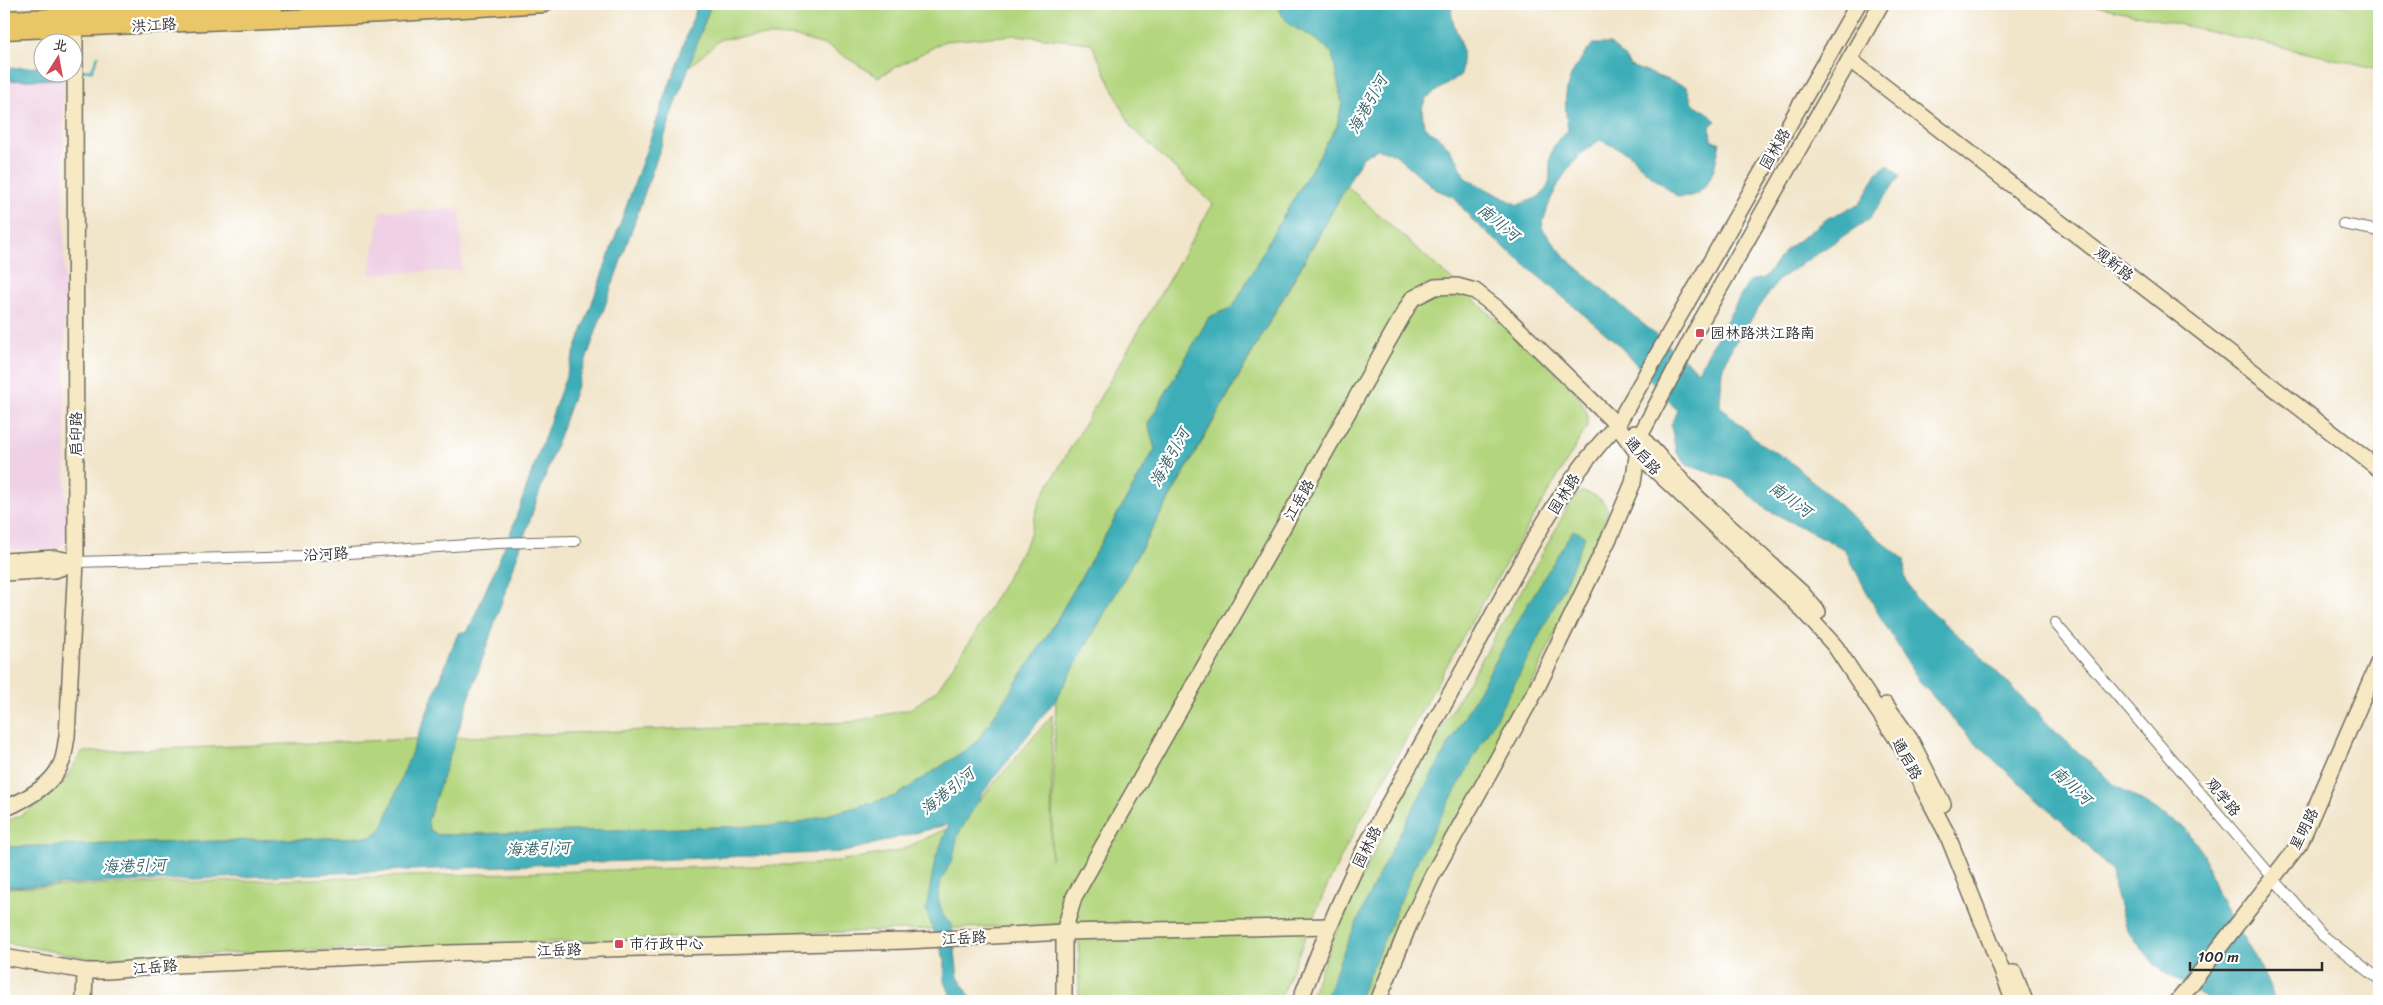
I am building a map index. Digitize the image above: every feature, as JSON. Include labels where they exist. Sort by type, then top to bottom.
[{"type":"main road","name":"洪江路","points":[[4,19],[383,6],[544,4]]},
{"type":"main road","name":"洪江路","points":[[4,31],[74,16]]},
{"type":"street","name":"园林路","points":[[1300,1001],[1329,926],[1363,853],[1514,577],[1572,480],[1592,451],[1617,425],[1858,4]]},
{"type":"street","name":"园林路","points":[[1378,1001],[1409,925],[1432,876],[1535,692],[1607,540],[1633,483],[1640,436],[1696,330],[1881,4]]},
{"type":"street","name":"启印路","points":[[4,809],[20,802],[44,786],[61,764],[67,737],[76,562],[74,16]]},
{"type":"street","name":"观新路","points":[[1850,60],[2379,469]]},
{"type":"street","points":[[2342,224],[2379,231]]},
{"type":"street","name":"江岳路","points":[[1064,1001],[1064,932],[1074,897],[1412,300],[1435,287],[1457,286],[1475,291],[1498,310],[1617,425]]},
{"type":"street","name":"通启路","points":[[1617,425],[1640,436],[1698,498],[1802,593],[1840,639],[1910,738],[1956,829],[2025,1001]]},
{"type":"street","name":"通启路","points":[[1617,425],[1638,454],[1795,602],[1835,646],[1900,744],[1947,834],[2014,1001]]},
{"type":"street","name":"沿河路","points":[[4,561],[55,558],[76,562],[305,556],[497,543],[575,541]]},
{"type":"street","name":"沿河路","points":[[4,573],[55,570],[76,562]]},
{"type":"street","name":"观学路","points":[[2055,623],[2272,879],[2322,935],[2379,979]]},
{"type":"street","name":"星明路","points":[[2183,995],[2300,843],[2379,661]]},
{"type":"street","points":[[1064,932],[1329,926]]},
{"type":"street","name":"江岳路","points":[[4,957],[85,971],[108,971],[174,965],[450,953],[932,940],[1064,932]]},
{"type":"street","points":[[84,1001],[85,971]]},
{"type":"shaded area","points":[[4,81],[63,82],[66,540],[64,544],[55,549],[4,550]]},
{"type":"shaded area","points":[[460,209],[462,270],[369,274],[381,211]]},
{"type":"green space","points":[[711,4],[1278,4],[1282,15],[1290,24],[1317,40],[1332,53],[1342,103],[1337,126],[1271,237],[1233,307],[1209,317],[1148,424],[1155,449],[1049,633],[976,743],[896,796],[791,825],[4,847],[4,822],[36,806],[52,794],[66,779],[82,752],[851,722],[910,709],[937,690],[976,632],[1028,540],[1040,500],[1213,204],[1131,127],[1091,43],[1016,35],[945,41],[878,77],[828,46],[793,36],[754,36],[721,39],[689,67]]},
{"type":"green space","points":[[2088,4],[2379,4],[2379,69]]},
{"type":"green space","points":[[1347,186],[1574,389],[1587,412],[1587,427],[1466,631],[1347,845],[1323,895],[1279,1001],[1079,1001],[1079,924],[87,958],[4,942],[4,888],[819,864],[899,851],[962,821],[1052,715],[1051,859],[1056,699]]},
{"type":"green space","points":[[1581,492],[1590,493],[1601,500],[1608,512],[1532,685],[1373,1001],[1309,1001],[1335,935],[1397,808],[1572,499]]},
{"type":"water","points":[[698,4],[711,4],[519,551],[428,820],[429,829],[438,835],[791,825],[896,796],[976,743],[1049,633],[1155,449],[1148,424],[1209,317],[1233,307],[1271,237],[1337,126],[1342,103],[1332,53],[1317,40],[1290,25],[1282,15],[1278,4],[1452,4],[1453,23],[1462,50],[1461,75],[1426,98],[1422,109],[1424,126],[1444,142],[1458,161],[1465,178],[1518,205],[1540,196],[1546,189],[1549,182],[1550,157],[1553,148],[1558,140],[1568,131],[1566,93],[1568,84],[1577,65],[1593,44],[1610,44],[1623,55],[1630,66],[1687,87],[1692,103],[1707,112],[1716,121],[1710,126],[1711,141],[1720,142],[1713,172],[1705,186],[1692,196],[1678,197],[1644,170],[1628,153],[1600,140],[1579,157],[1562,178],[1545,215],[1542,228],[1566,258],[1698,371],[1749,281],[1764,278],[1787,249],[1828,218],[1860,204],[1877,173],[1888,164],[1900,176],[1869,219],[1779,279],[1732,347],[1722,370],[1720,406],[1760,443],[1790,461],[1865,528],[1904,559],[1905,578],[1915,597],[1985,660],[2057,733],[2114,784],[2185,828],[2204,854],[2218,895],[2260,966],[2276,1001],[2210,1001],[2157,967],[2126,929],[2114,889],[2112,872],[2082,840],[1971,739],[1920,682],[1878,613],[1844,549],[1766,509],[1732,480],[1687,465],[1676,452],[1671,425],[1677,410],[1617,343],[1473,221],[1454,197],[1435,189],[1395,154],[1377,149],[1362,158],[1056,699],[982,794],[958,835],[953,858],[941,881],[938,898],[943,915],[952,926],[958,977],[973,1001],[954,1001],[944,981],[945,961],[926,910],[935,859],[949,824],[844,852],[4,887],[4,847],[371,837],[382,828],[458,633],[468,631],[510,534]]},
{"type":"water","points":[[32,67],[32,80],[4,81],[4,68]]},
{"type":"water","points":[[1573,530],[1585,536],[1563,589],[1516,681],[1420,855],[1358,1001],[1325,1001],[1341,957],[1379,874],[1417,801],[1526,607]]},
{"type":"waterway","points":[[82,71],[92,70],[98,56]]},
{"type":"place","name":"园林路洪江路南","points":[[1700,333]]},
{"type":"place","name":"市行政中心","points":[[619,944]]},
{"type":"water label","name":"海港引河","points":[[1367,104]]},
{"type":"water label","name":"南川河","points":[[1499,222]]},
{"type":"water label","name":"海港引河","points":[[1169,457]]},
{"type":"water label","name":"南川河","points":[[1791,499]]},
{"type":"water label","name":"南川河","points":[[2072,785]]},
{"type":"water label","name":"海港引河","points":[[947,791]]},
{"type":"water label","name":"海港引河","points":[[538,848]]},
{"type":"water label","name":"海港引河","points":[[134,865]]}]
